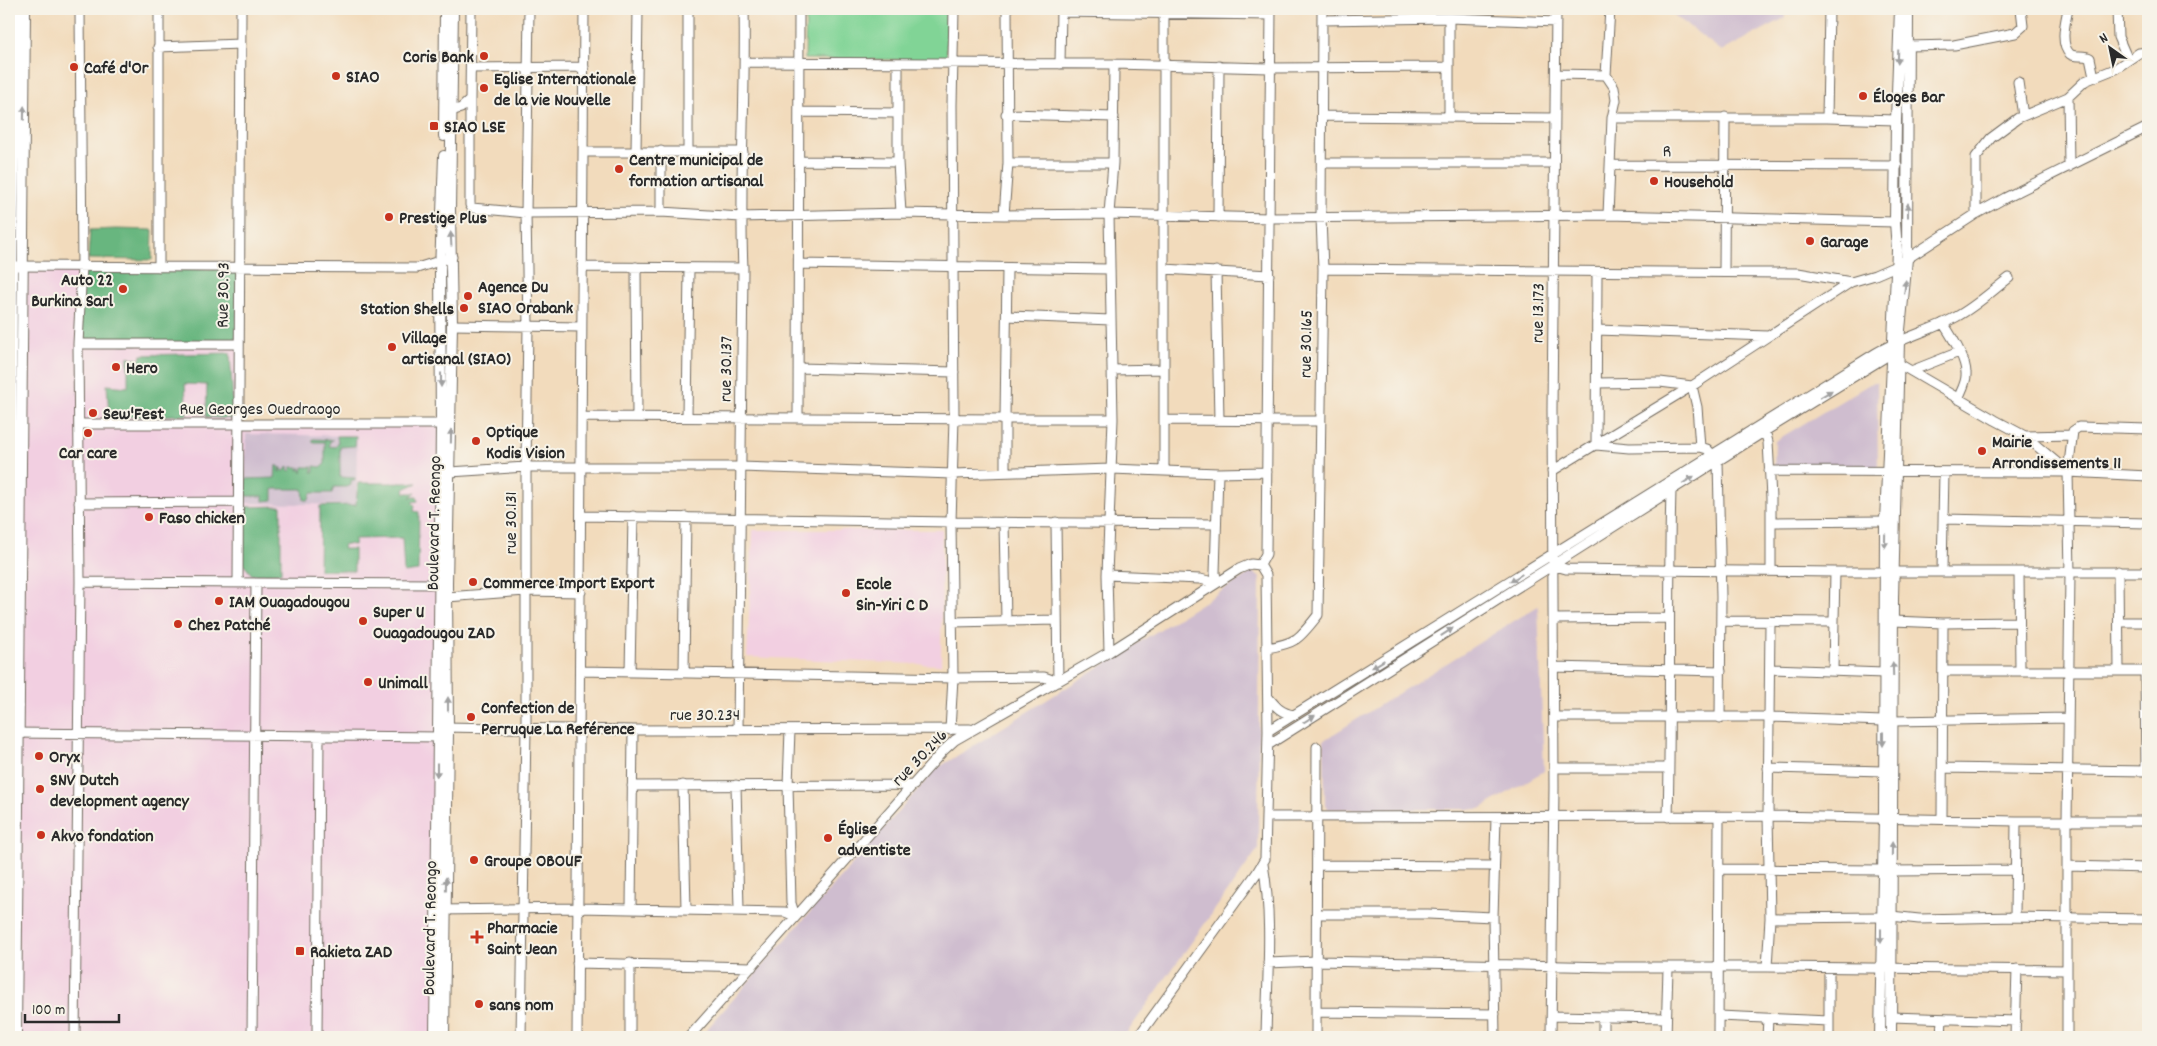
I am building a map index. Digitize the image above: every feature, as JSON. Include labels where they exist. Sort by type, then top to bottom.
[{"type":"main road","points":[[16,9],[11,171],[17,266],[11,359],[9,556],[16,1037]]},
{"type":"main road","points":[[9,1013],[17,266],[25,9]]},
{"type":"main road","name":"Boulevard T. Reongo","points":[[443,732],[438,584],[445,9]]},
{"type":"main road","name":"Boulevard T. Reongo","points":[[444,1037],[441,910],[452,325],[450,210],[452,9]]},
{"type":"main road","points":[[1880,1037],[1886,968],[1888,721],[1884,673],[1896,346],[1896,120],[1900,9]]},
{"type":"main road","points":[[1888,819],[1883,771],[1888,721],[1893,621],[1885,521],[1892,472],[1899,364],[1896,346],[1907,259],[1908,9]]},
{"type":"main road","name":"Boulevard T. Reongo","points":[[435,1037],[441,910]]},
{"type":"main road","points":[[1886,968],[1891,1016],[1891,1037]]},
{"type":"street","points":[[75,1037],[80,582],[78,344],[82,266],[80,9]]},
{"type":"street","points":[[159,9],[159,266]]},
{"type":"street","name":"Rue 30.93","points":[[238,582],[241,9]]},
{"type":"street","points":[[471,9],[470,201],[472,208],[477,209],[526,213],[661,212],[741,217],[901,213],[1004,215],[1109,214],[1269,218],[1608,215],[1895,222]]},
{"type":"street","name":"rue 30.131","points":[[522,1037],[526,728],[528,326],[526,213],[529,9]]},
{"type":"street","points":[[577,1037],[584,9]]},
{"type":"street","points":[[636,152],[638,9]]},
{"type":"street","points":[[688,9],[688,150]]},
{"type":"street","name":"rue 30.137","points":[[738,730],[743,268],[741,217],[746,62],[744,9]]},
{"type":"street","points":[[798,417],[799,9]]},
{"type":"street","points":[[950,730],[953,678],[951,522],[954,418],[954,9]]},
{"type":"street","points":[[1004,215],[1008,163],[1006,114],[1007,9]]},
{"type":"street","name":"rue 30.165","points":[[1267,648],[1288,644],[1301,636],[1318,615],[1323,269],[1321,218],[1322,9]]},
{"type":"street","name":"rue 13.173","points":[[1551,1037],[1554,768],[1552,410],[1556,9]]},
{"type":"street","points":[[1608,215],[1612,118],[1616,93],[1606,74],[1610,9]]},
{"type":"street","points":[[1827,118],[1829,9]]},
{"type":"street","points":[[1908,46],[1954,45],[2015,32],[2022,26],[2021,9]]},
{"type":"street","points":[[2068,9],[2065,34],[2067,48],[2070,54],[2084,55],[2090,58],[2094,77]]},
{"type":"street","points":[[2117,9],[2118,38],[2128,60]]},
{"type":"street","points":[[1060,64],[1061,11],[1271,12],[1266,554],[1260,565],[1266,575],[1268,697],[1265,854],[1263,864],[1267,887],[1268,963],[1266,1037]]},
{"type":"street","points":[[1164,12],[1164,471]]},
{"type":"street","points":[[1449,117],[1450,18]]},
{"type":"street","points":[[1322,20],[1450,18],[1556,22]]},
{"type":"street","points":[[158,47],[241,44]]},
{"type":"street","points":[[1976,214],[1976,157],[1991,138],[2008,124],[2023,116],[2068,97],[2086,81],[2115,68],[2140,53],[2148,52]]},
{"type":"street","points":[[746,62],[799,64],[1114,64],[1269,68],[1449,67]]},
{"type":"street","points":[[898,64],[898,162],[901,213]]},
{"type":"street","points":[[1109,652],[1107,575],[1113,419],[1109,214],[1113,163],[1114,64]]},
{"type":"street","points":[[1218,216],[1220,66]]},
{"type":"street","points":[[471,68],[584,67]]},
{"type":"street","points":[[1556,74],[1606,74]]},
{"type":"street","points":[[2018,82],[2023,116]]},
{"type":"street","points":[[2068,97],[2069,167]]},
{"type":"street","points":[[452,111],[461,108],[470,100]]},
{"type":"street","points":[[799,112],[898,113]]},
{"type":"street","points":[[1006,114],[1114,117]]},
{"type":"street","points":[[1322,116],[1555,118]]},
{"type":"street","points":[[1612,118],[1725,117],[1896,120]]},
{"type":"street","points":[[1724,272],[1723,167],[1725,117]]},
{"type":"street","points":[[1552,471],[1692,386],[1852,282],[1896,266],[1976,214],[2148,127]]},
{"type":"street","points":[[583,152],[688,150],[743,152]]},
{"type":"street","points":[[661,151],[661,212]]},
{"type":"street","points":[[799,160],[898,162]]},
{"type":"street","points":[[1008,163],[1113,163]]},
{"type":"street","points":[[1322,163],[1554,163]]},
{"type":"street","name":"R","points":[[1610,165],[1723,167],[1897,166]]},
{"type":"street","points":[[17,266],[417,268],[452,257]]},
{"type":"street","points":[[799,264],[1007,269],[1109,269]]},
{"type":"street","points":[[582,267],[743,268]]},
{"type":"street","points":[[636,267],[637,416]]},
{"type":"street","points":[[687,417],[689,268]]},
{"type":"street","points":[[1005,471],[1007,269]]},
{"type":"street","points":[[1164,269],[1268,275]]},
{"type":"street","points":[[1323,269],[1597,273],[1798,273],[1852,282]]},
{"type":"street","points":[[1216,272],[1219,420]]},
{"type":"street","points":[[1596,445],[1598,383],[1597,273]]},
{"type":"street","points":[[1268,745],[1552,560],[1896,346],[1958,315],[2009,278]]},
{"type":"street","points":[[1007,316],[1111,320]]},
{"type":"street","points":[[1943,323],[1954,341],[1967,372],[1965,383],[1958,399]]},
{"type":"street","points":[[452,325],[581,327]]},
{"type":"street","points":[[1597,330],[1769,336]]},
{"type":"street","points":[[78,344],[238,344]]},
{"type":"street","points":[[1268,731],[1671,490],[1716,458],[1765,431],[1896,346]]},
{"type":"street","points":[[1911,371],[1959,352]]},
{"type":"street","points":[[1899,364],[2026,436],[2068,472]]},
{"type":"street","points":[[799,368],[954,372]]},
{"type":"street","points":[[1112,370],[1163,369]]},
{"type":"street","points":[[1598,383],[1660,382],[1692,386]]},
{"type":"street","points":[[1692,386],[1697,407],[1700,447]]},
{"type":"street","points":[[582,417],[1113,419]]},
{"type":"street","points":[[1164,420],[1320,421]]},
{"type":"street","name":"Rue Georges Ouedraogo","points":[[80,424],[441,424]]},
{"type":"street","points":[[2026,436],[2071,434],[2079,427],[2148,429]]},
{"type":"street","points":[[1765,431],[1768,442],[1772,522],[1771,572]]},
{"type":"street","points":[[2067,1037],[2070,573],[2068,472],[2071,434]]},
{"type":"street","points":[[1596,445],[1629,448],[1700,447],[1707,449],[1716,458],[1721,621],[1720,718]]},
{"type":"street","points":[[450,472],[526,467],[741,467],[953,474],[1005,471],[1112,470],[1218,473],[1267,472]]},
{"type":"street","points":[[1769,471],[2068,472],[2148,476]]},
{"type":"street","points":[[1942,571],[1944,472]]},
{"type":"street","points":[[1107,575],[1200,579],[1217,583],[1216,524],[1218,473]]},
{"type":"street","points":[[1668,817],[1670,718],[1668,618],[1671,490]]},
{"type":"street","points":[[79,504],[238,502]]},
{"type":"street","points":[[581,516],[1216,524]]},
{"type":"street","points":[[630,672],[633,516]]},
{"type":"street","points":[[684,672],[686,517]]},
{"type":"street","points":[[1943,519],[2069,523],[2148,523]]},
{"type":"street","points":[[1772,522],[1885,521]]},
{"type":"street","points":[[1004,522],[1006,620]]},
{"type":"street","points":[[580,671],[953,678],[1044,677],[1058,682],[1056,522]]},
{"type":"street","points":[[1552,560],[1566,569],[1771,572],[2148,572]]},
{"type":"street","name":"rue 30.246","points":[[689,1037],[943,751],[973,729],[1109,652],[1246,565],[1260,565]]},
{"type":"street","points":[[1833,670],[1835,572]]},
{"type":"street","points":[[2118,572],[2120,671]]},
{"type":"street","points":[[2019,573],[2020,670]]},
{"type":"street","points":[[80,582],[438,584]]},
{"type":"street","points":[[252,1037],[256,584]]},
{"type":"street","points":[[447,596],[526,591],[581,592]]},
{"type":"street","points":[[1554,619],[1668,618]]},
{"type":"street","points":[[952,622],[1056,620]]},
{"type":"street","points":[[1721,621],[1770,623],[1833,622]]},
{"type":"street","points":[[1893,621],[1943,623],[2019,622]]},
{"type":"street","points":[[2119,622],[2148,622]]},
{"type":"street","points":[[1767,967],[1770,918],[1768,768],[1771,669],[1770,623]]},
{"type":"street","points":[[1942,819],[1943,623]]},
{"type":"street","points":[[1553,667],[1721,671]]},
{"type":"street","points":[[1771,669],[1884,673]]},
{"type":"street","points":[[1943,671],[2146,671],[2147,771],[1943,768]]},
{"type":"street","points":[[1268,697],[1276,708],[1284,713],[1294,715]]},
{"type":"street","points":[[1554,717],[1769,718],[1888,721],[2068,718]]},
{"type":"street","name":"rue 30.234","points":[[12,733],[319,736],[526,728],[632,730],[973,729]]},
{"type":"street","points":[[631,909],[632,730]]},
{"type":"street","points":[[790,730],[788,785],[791,903],[795,916]]},
{"type":"street","points":[[317,1037],[319,736]]},
{"type":"street","points":[[1316,1037],[1318,914],[1317,747]]},
{"type":"street","points":[[1554,768],[1669,768]]},
{"type":"street","points":[[1768,768],[1883,771]]},
{"type":"street","points":[[683,785],[686,909]]},
{"type":"street","points":[[736,785],[739,910]]},
{"type":"street","points":[[632,786],[914,785]]},
{"type":"street","points":[[1266,817],[1553,818],[1768,816],[2016,822],[2148,821]]},
{"type":"street","points":[[1718,1037],[1719,817]]},
{"type":"street","points":[[1495,1037],[1493,917],[1496,818]]},
{"type":"street","points":[[2015,918],[2016,822]]},
{"type":"street","points":[[1138,1037],[1263,864]]},
{"type":"street","points":[[1317,865],[1494,866]]},
{"type":"street","points":[[2068,866],[2148,868]]},
{"type":"street","points":[[1720,869],[2015,870]]},
{"type":"street","points":[[441,910],[686,909],[784,912],[795,916]]},
{"type":"street","points":[[1318,914],[1428,914],[1493,917]]},
{"type":"street","points":[[1770,918],[2148,919]]},
{"type":"street","points":[[1268,963],[1316,961],[1668,968],[2067,970]]},
{"type":"street","points":[[578,963],[752,967]]},
{"type":"street","points":[[630,963],[630,1037]]},
{"type":"street","points":[[1666,1037],[1668,968]]},
{"type":"street","points":[[1829,968],[1829,1037]]},
{"type":"street","points":[[2015,1037],[2017,969]]},
{"type":"street","points":[[1316,1012],[1495,1014]]},
{"type":"street","points":[[1552,1016],[1666,1018]]},
{"type":"street","points":[[1719,1016],[1829,1021]]},
{"type":"street","points":[[1891,1016],[2016,1021]]},
{"type":"street","points":[[1603,1017],[1603,1037]]},
{"type":"street","points":[[1768,1019],[1768,1037]]},
{"type":"street","points":[[1941,1037],[1942,1019]]},
{"type":"shaded area","points":[[1666,9],[1784,9],[1785,18],[1722,51]]},
{"type":"shaded area","points":[[22,266],[239,269],[239,425],[441,424],[435,1037],[17,1037]]},
{"type":"shaded area","points":[[1873,382],[1877,382],[1878,470],[1774,469],[1775,441]]},
{"type":"shaded area","points":[[246,434],[357,436],[356,505],[245,503]]},
{"type":"shaded area","name":"Ecole Sin-Yiri C D","points":[[753,530],[942,530],[941,665],[747,657]]},
{"type":"shaded area","points":[[1252,572],[1260,577],[1258,849],[1124,1037],[700,1037],[936,769]]},
{"type":"shaded area","points":[[1538,606],[1544,771],[1480,809],[1329,809],[1325,806],[1324,740]]},
{"type":"green space","points":[[806,9],[946,9],[947,60],[805,59]]},
{"type":"green space","points":[[90,230],[153,230],[152,260],[88,259]]},
{"type":"green space","points":[[84,269],[239,269],[236,344],[79,344]]},
{"type":"green space","points":[[230,353],[234,419],[206,417],[207,385],[185,384],[187,415],[109,417],[107,385],[128,387],[128,356],[140,360],[141,355]]},
{"type":"green space","points":[[337,436],[356,436],[355,446],[340,447],[340,477],[355,478],[355,480],[351,480],[351,485],[347,487],[334,487],[332,493],[311,493],[309,500],[304,500],[303,489],[273,489],[273,500],[263,501],[263,496],[245,496],[245,479],[275,478],[276,466],[279,466],[279,472],[281,467],[284,472],[288,466],[288,470],[291,471],[292,467],[298,467],[298,470],[300,470],[300,467],[302,473],[303,467],[312,467],[312,472],[314,472],[314,466],[321,467],[325,464],[325,442],[313,442],[313,439],[333,440],[330,441],[329,446],[335,447],[338,443]]},
{"type":"green space","points":[[358,483],[417,483],[404,489],[405,493],[416,493],[410,497],[417,497],[418,501],[412,502],[415,505],[414,511],[419,512],[418,571],[404,573],[402,538],[355,539],[354,545],[344,544],[343,549],[354,549],[354,571],[319,570],[320,506],[356,505]]},
{"type":"green space","points":[[281,506],[281,573],[252,575],[243,564],[245,507]]},
{"type":"place","name":"Coris Bank","points":[[484,56]]},
{"type":"place","name":"Café d'Or","points":[[74,67]]},
{"type":"place","name":"SIAO","points":[[336,76]]},
{"type":"place","name":"Eglise Internationale de la vie Nouvelle","points":[[484,88]]},
{"type":"place","name":"Éloges Bar","points":[[1863,96]]},
{"type":"place","name":"SIAO LSE","points":[[434,126]]},
{"type":"place","name":"Centre municipal de formation artisanal","points":[[619,169]]},
{"type":"place","name":"Household","points":[[1654,181]]},
{"type":"place","name":"Prestige Plus","points":[[389,217]]},
{"type":"place","name":"Garage","points":[[1810,241]]},
{"type":"place","name":"Auto 22 Burkina Sarl","points":[[123,289]]},
{"type":"place","name":"Agence Du SIAO Orabank","points":[[468,296]]},
{"type":"place","name":"Station Shells","points":[[464,308]]},
{"type":"place","name":"Village artisanal (SIAO)","points":[[392,347]]},
{"type":"place","name":"Hero","points":[[116,367]]},
{"type":"place","name":"Sew'Fest","points":[[93,413]]},
{"type":"place","name":"Car care","points":[[88,433]]},
{"type":"place","name":"Optique Kodis Vision","points":[[476,441]]},
{"type":"place","name":"Mairie Arrondissements 11","points":[[1982,451]]},
{"type":"place","name":"Faso chicken","points":[[149,517]]},
{"type":"place","name":"Commerce Import Export","points":[[473,582]]},
{"type":"place","name":"Ecole Sin-Yiri C D","points":[[846,593]]},
{"type":"place","name":"IAM Ouagadougou","points":[[219,601]]},
{"type":"place","name":"Super U Ouagadougou ZAD","points":[[363,621]]},
{"type":"place","name":"Chez Patché","points":[[178,624]]},
{"type":"place","name":"Unimall","points":[[368,682]]},
{"type":"place","name":"Confection de Perruque La Reférence","points":[[471,717]]},
{"type":"place","name":"Oryx","points":[[39,756]]},
{"type":"place","name":"SNV Dutch development agency","points":[[40,789]]},
{"type":"place","name":"Akvo fondation","points":[[41,835]]},
{"type":"place","name":"Église adventiste","points":[[828,838]]},
{"type":"place","name":"Groupe OBOUF","points":[[474,860]]},
{"type":"place","name":"Pharmacie Saint Jean","points":[[477,937]]},
{"type":"place","name":"Rakieta ZAD","points":[[300,951]]},
{"type":"place","name":"sans nom","points":[[479,1004]]}]
